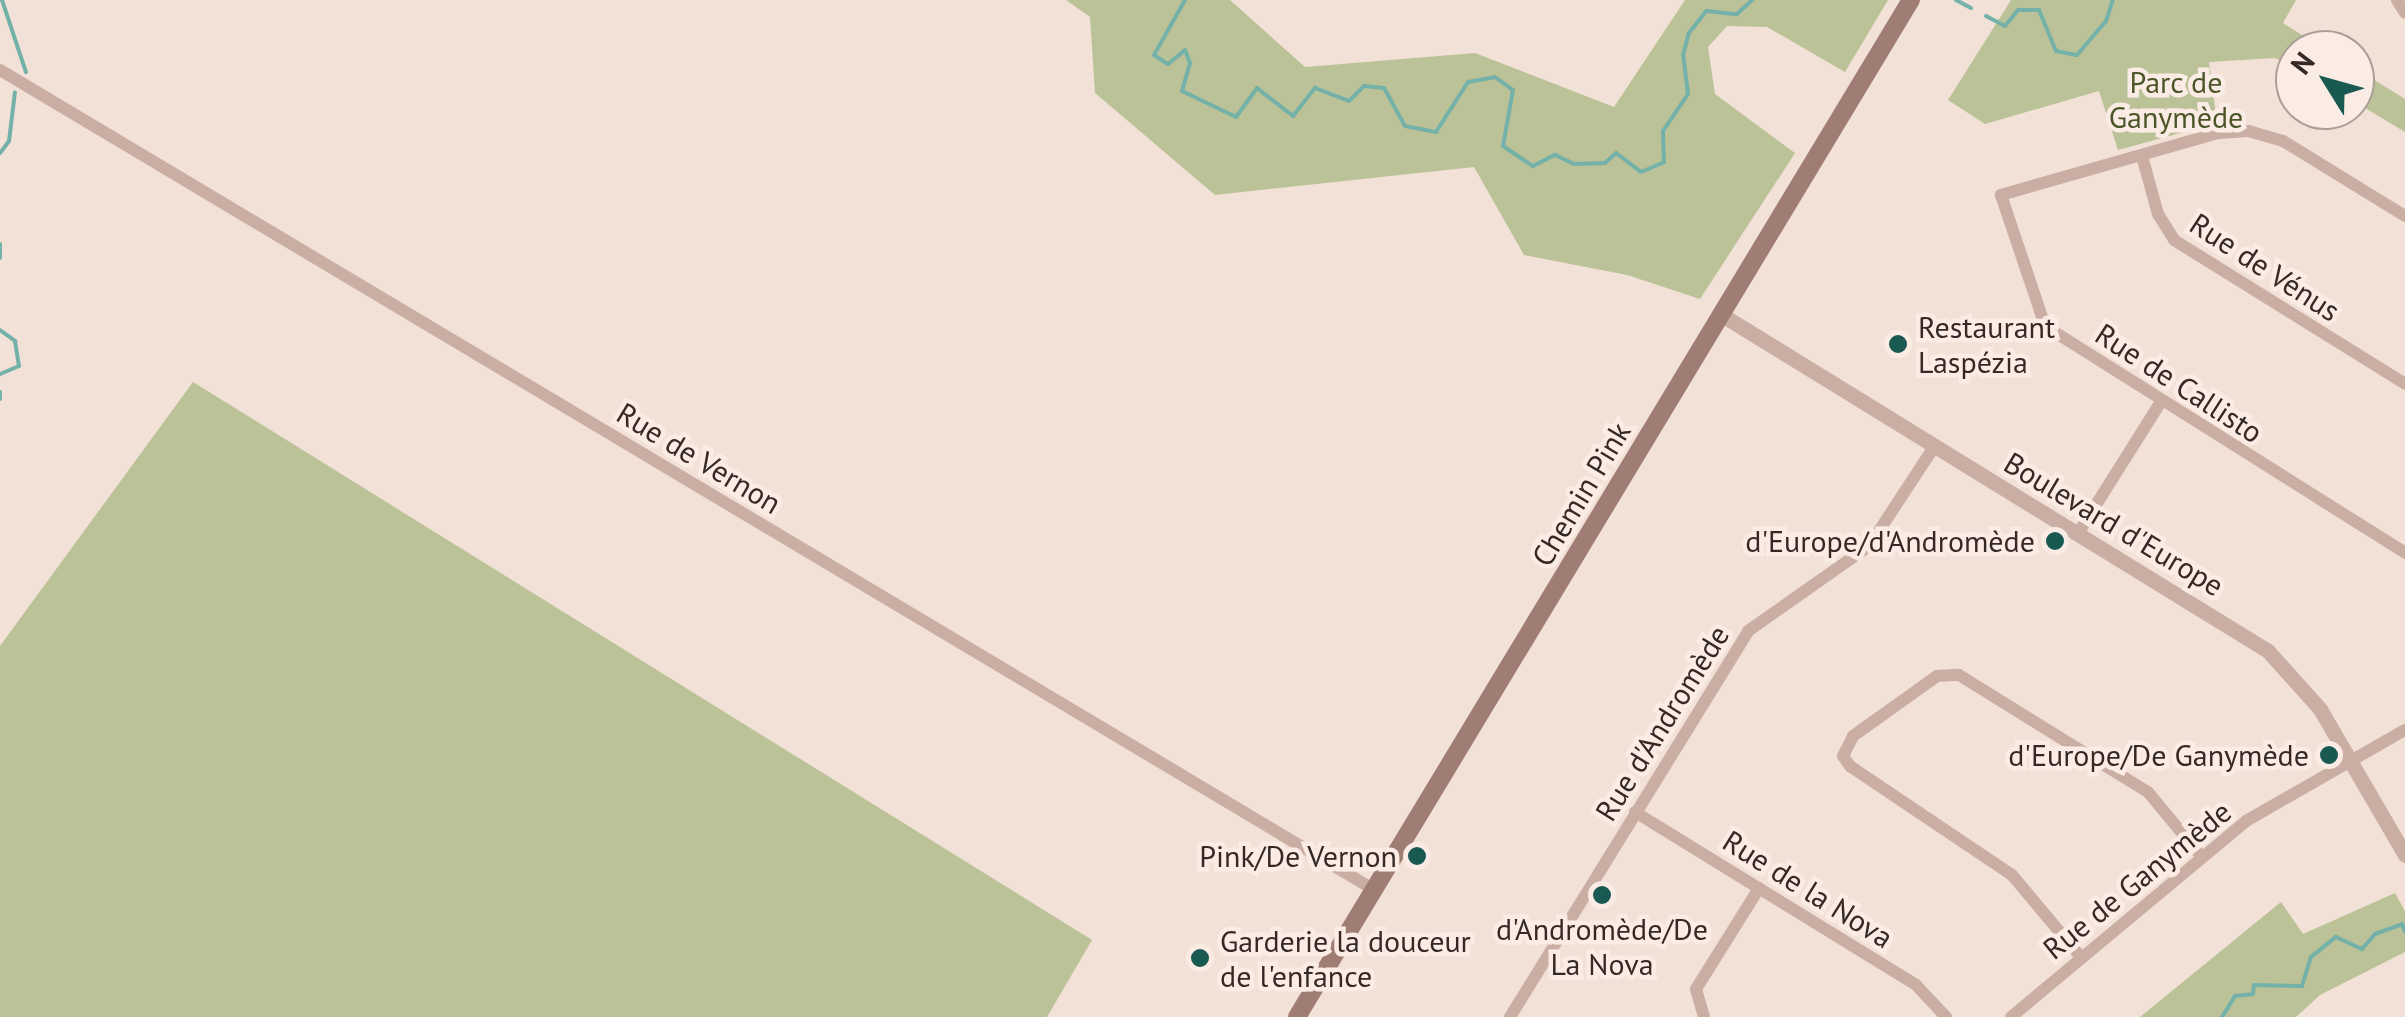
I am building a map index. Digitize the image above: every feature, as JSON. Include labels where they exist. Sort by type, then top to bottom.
[{"type":"main road","name":"Chemin Pink","points":[[1297,1017],[1911,0]]},
{"type":"street","points":[[2397,0],[2405,13]]},
{"type":"street","name":"Rue de Vernon","points":[[0,70],[1373,889]]},
{"type":"street","points":[[2142,156],[2218,133],[2265,134],[2405,216]]},
{"type":"street","name":"Rue de Callisto","points":[[2142,156],[2002,195],[2045,326],[2160,403],[2405,552]]},
{"type":"street","name":"Rue de Vénus","points":[[2142,156],[2158,214],[2174,240],[2405,384]]},
{"type":"street","name":"Boulevard d'Europe","points":[[1722,316],[2268,651],[2309,692],[2405,855]]},
{"type":"street","points":[[2077,535],[2160,403]]},
{"type":"street","name":"Rue d'Andromède","points":[[1510,1017],[1748,631],[1870,546],[1934,448]]},
{"type":"street","points":[[2080,956],[2012,875],[1850,766],[1844,756],[1853,736],[1937,676],[1959,675],[2148,792],[2201,856]]},
{"type":"street","name":"Rue de Ganymède","points":[[2011,1017],[2246,821],[2352,764],[2405,730]]},
{"type":"street","name":"Rue de la Nova","points":[[1635,812],[1916,985],[1946,1017]]},
{"type":"street","points":[[1704,1017],[1696,988],[1759,888]]},
{"type":"green space","points":[[1066,0],[1230,0],[1305,67],[1475,53],[1614,107],[1685,0],[1888,0],[1845,72],[1767,27],[1727,26],[1708,47],[1715,94],[1795,153],[1700,299],[1627,275],[1524,255],[1474,167],[1215,195],[1095,93],[1090,17]]},
{"type":"green space","name":"Parc de Ganymède","points":[[2011,0],[2296,0],[2283,23],[2294,30],[2275,30],[2275,58],[2209,62],[2217,123],[2118,150],[2099,91],[1985,124],[1948,100]]},
{"type":"green space","points":[[2375,80],[2405,99],[2405,132],[2375,114]]},
{"type":"green space","points":[[193,382],[1092,940],[1047,1017],[0,1017],[0,646]]},
{"type":"green space","points":[[2395,893],[2405,911],[2405,952],[2320,995],[2296,1017],[2140,1017],[2281,902],[2303,934]]},
{"type":"waterway","points":[[2,0],[26,72]]},
{"type":"waterway","points":[[1185,0],[1154,55],[1168,64],[1185,50],[1190,63],[1182,91],[1236,117],[1257,88],[1293,116],[1315,88],[1349,101],[1364,86],[1384,88],[1405,126],[1436,132],[1468,82],[1495,77],[1513,90],[1503,146],[1533,166],[1555,155],[1574,164],[1605,163],[1616,153],[1641,172],[1664,162],[1663,131],[1688,94],[1683,55],[1689,33],[1706,11],[1737,14],[1752,0]]},
{"type":"waterway","points":[[1956,0],[1971,8]]},
{"type":"waterway","points":[[1986,16],[2005,26],[2018,10],[2039,10],[2056,51],[2077,55],[2106,21],[2113,0]]},
{"type":"waterway","points":[[0,153],[9,141],[15,92]]},
{"type":"waterway","points":[[0,244],[0,258]]},
{"type":"waterway","points":[[0,330],[15,341],[19,366],[0,374]]},
{"type":"waterway","points":[[0,392],[0,399]]},
{"type":"waterway","points":[[2222,1017],[2235,996],[2253,994],[2254,985],[2302,986],[2311,957],[2336,937],[2362,949],[2375,934],[2402,924],[2405,931]]},
{"type":"place","name":"Restaurant Laspézia","points":[[1898,344]]},
{"type":"place","name":"d'Europe/d'Andromède","points":[[2055,541]]},
{"type":"place","name":"d'Europe/De Ganymède","points":[[2329,755]]},
{"type":"place","name":"Pink/De Vernon","points":[[1417,856]]},
{"type":"place","name":"d'Andromède/De La Nova","points":[[1602,895]]},
{"type":"place","name":"Garderie la douceur de l'enfance","points":[[1200,958]]}]
